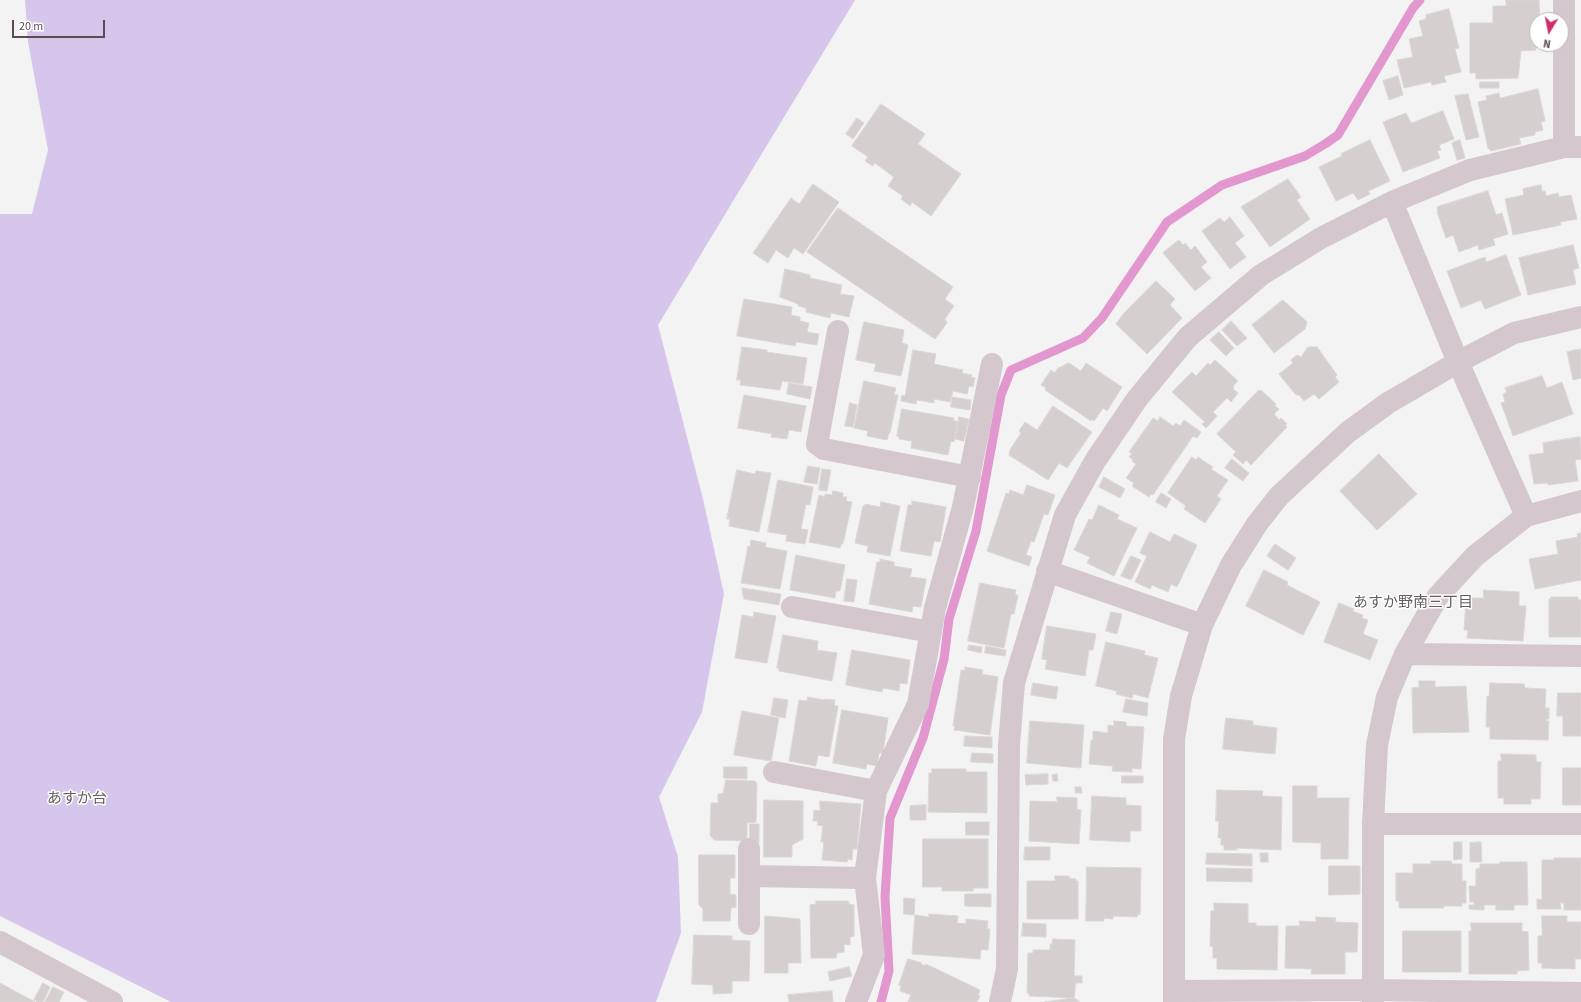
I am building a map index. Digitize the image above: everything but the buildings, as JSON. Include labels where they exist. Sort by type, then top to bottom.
[{"type":"street","points":[[1000,1002],[1007,969],[1009,745],[1014,683],[1065,515],[1095,461],[1137,399],[1188,337],[1261,275],[1321,238],[1392,202],[1470,170],[1572,147],[1564,0]]},
{"type":"street","points":[[1392,202],[1458,362],[1526,516]]},
{"type":"street","points":[[1581,317],[1514,333],[1458,362],[1388,403],[1348,432],[1279,496],[1257,524],[1231,565],[1202,625],[1181,696],[1174,739],[1173,844],[1174,996],[1373,996],[1581,993]]},
{"type":"street","points":[[838,331],[817,444],[824,449],[970,477]]},
{"type":"street","points":[[856,1002],[874,956],[866,878],[876,791],[918,704],[935,608],[963,507],[992,364]]},
{"type":"street","points":[[1373,996],[1373,824],[1377,745],[1387,698],[1405,654],[1438,596],[1475,556],[1526,516],[1581,501]]},
{"type":"street","points":[[1047,571],[1202,625]]},
{"type":"street","points":[[792,607],[931,632]]},
{"type":"street","points":[[1405,654],[1581,656]]},
{"type":"street","points":[[774,772],[876,791]]},
{"type":"street","points":[[1373,824],[1581,824]]},
{"type":"street","points":[[749,849],[749,924]]},
{"type":"street","points":[[750,876],[866,878]]},
{"type":"street","points":[[0,942],[112,1002]]},
{"type":"shaded area","points":[[25,0],[855,0],[658,325],[703,499],[724,594],[702,712],[659,797],[678,857],[681,933],[656,1002],[171,1002],[0,916],[0,214],[32,214],[48,150],[28,42]]},
{"type":"waterway","points":[[881,1002],[889,971],[885,897],[890,818],[923,738],[944,659],[949,619],[976,531],[1001,395],[1011,370],[1083,338],[1102,318],[1167,222],[1222,185],[1305,156],[1338,135],[1413,8],[1420,0]]},
{"type":"district","name":"あすか野南三丁目","points":[[1413,604]]},
{"type":"district","name":"あすか台","points":[[77,800]]}]
